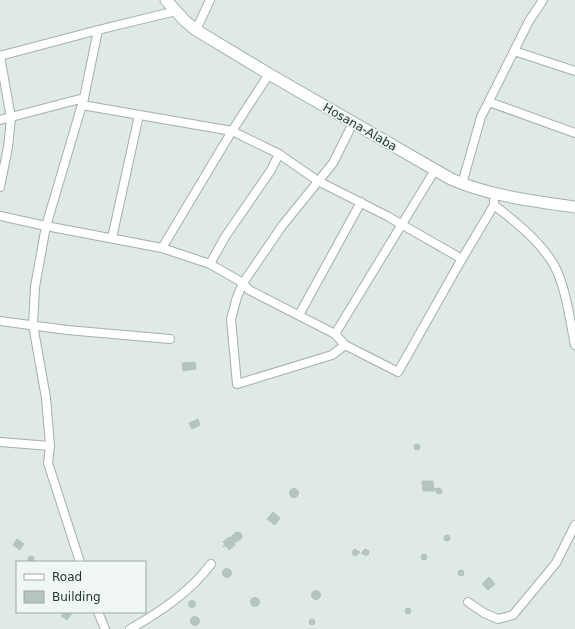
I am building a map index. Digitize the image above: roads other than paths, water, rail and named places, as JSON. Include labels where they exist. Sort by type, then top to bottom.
[{"type":"main road","name":"Hosana-Alaba","points":[[166,0],[185,21],[196,30],[353,123],[462,184],[523,200],[575,207]]},
{"type":"street","points":[[196,30],[210,0]]},
{"type":"street","points":[[462,184],[481,117],[529,21],[543,0]]},
{"type":"street","points":[[0,187],[8,147],[11,118],[0,56],[176,11]]},
{"type":"street","points":[[80,561],[48,463],[50,446],[46,398],[33,325],[35,287],[46,226],[83,101],[98,30]]},
{"type":"street","points":[[514,51],[575,71]]},
{"type":"street","points":[[162,248],[232,131],[269,74]]},
{"type":"street","points":[[0,120],[83,101],[139,115],[232,131],[279,154],[318,180],[402,224],[462,259]]},
{"type":"street","points":[[489,102],[575,133]]},
{"type":"street","points":[[112,238],[139,115]]},
{"type":"street","points":[[345,345],[332,355],[237,384],[231,319],[237,297],[243,283],[282,226],[333,163],[353,123]]},
{"type":"street","points":[[210,264],[225,237],[263,183],[279,154]]},
{"type":"street","points":[[335,334],[435,170]]},
{"type":"street","points":[[0,216],[162,248],[210,264],[243,283],[249,290],[335,334],[345,345],[398,372],[494,205],[493,192]]},
{"type":"street","points":[[299,315],[361,202]]},
{"type":"street","points":[[494,205],[533,238],[554,266],[565,296],[575,345]]},
{"type":"street","points":[[0,321],[67,330],[170,339]]},
{"type":"street","points":[[0,442],[50,446]]},
{"type":"street","points":[[468,602],[498,619],[513,615],[556,563],[575,525]]},
{"type":"street","points":[[130,629],[153,616],[199,580],[211,564]]},
{"type":"street","points":[[98,613],[105,629]]}]
